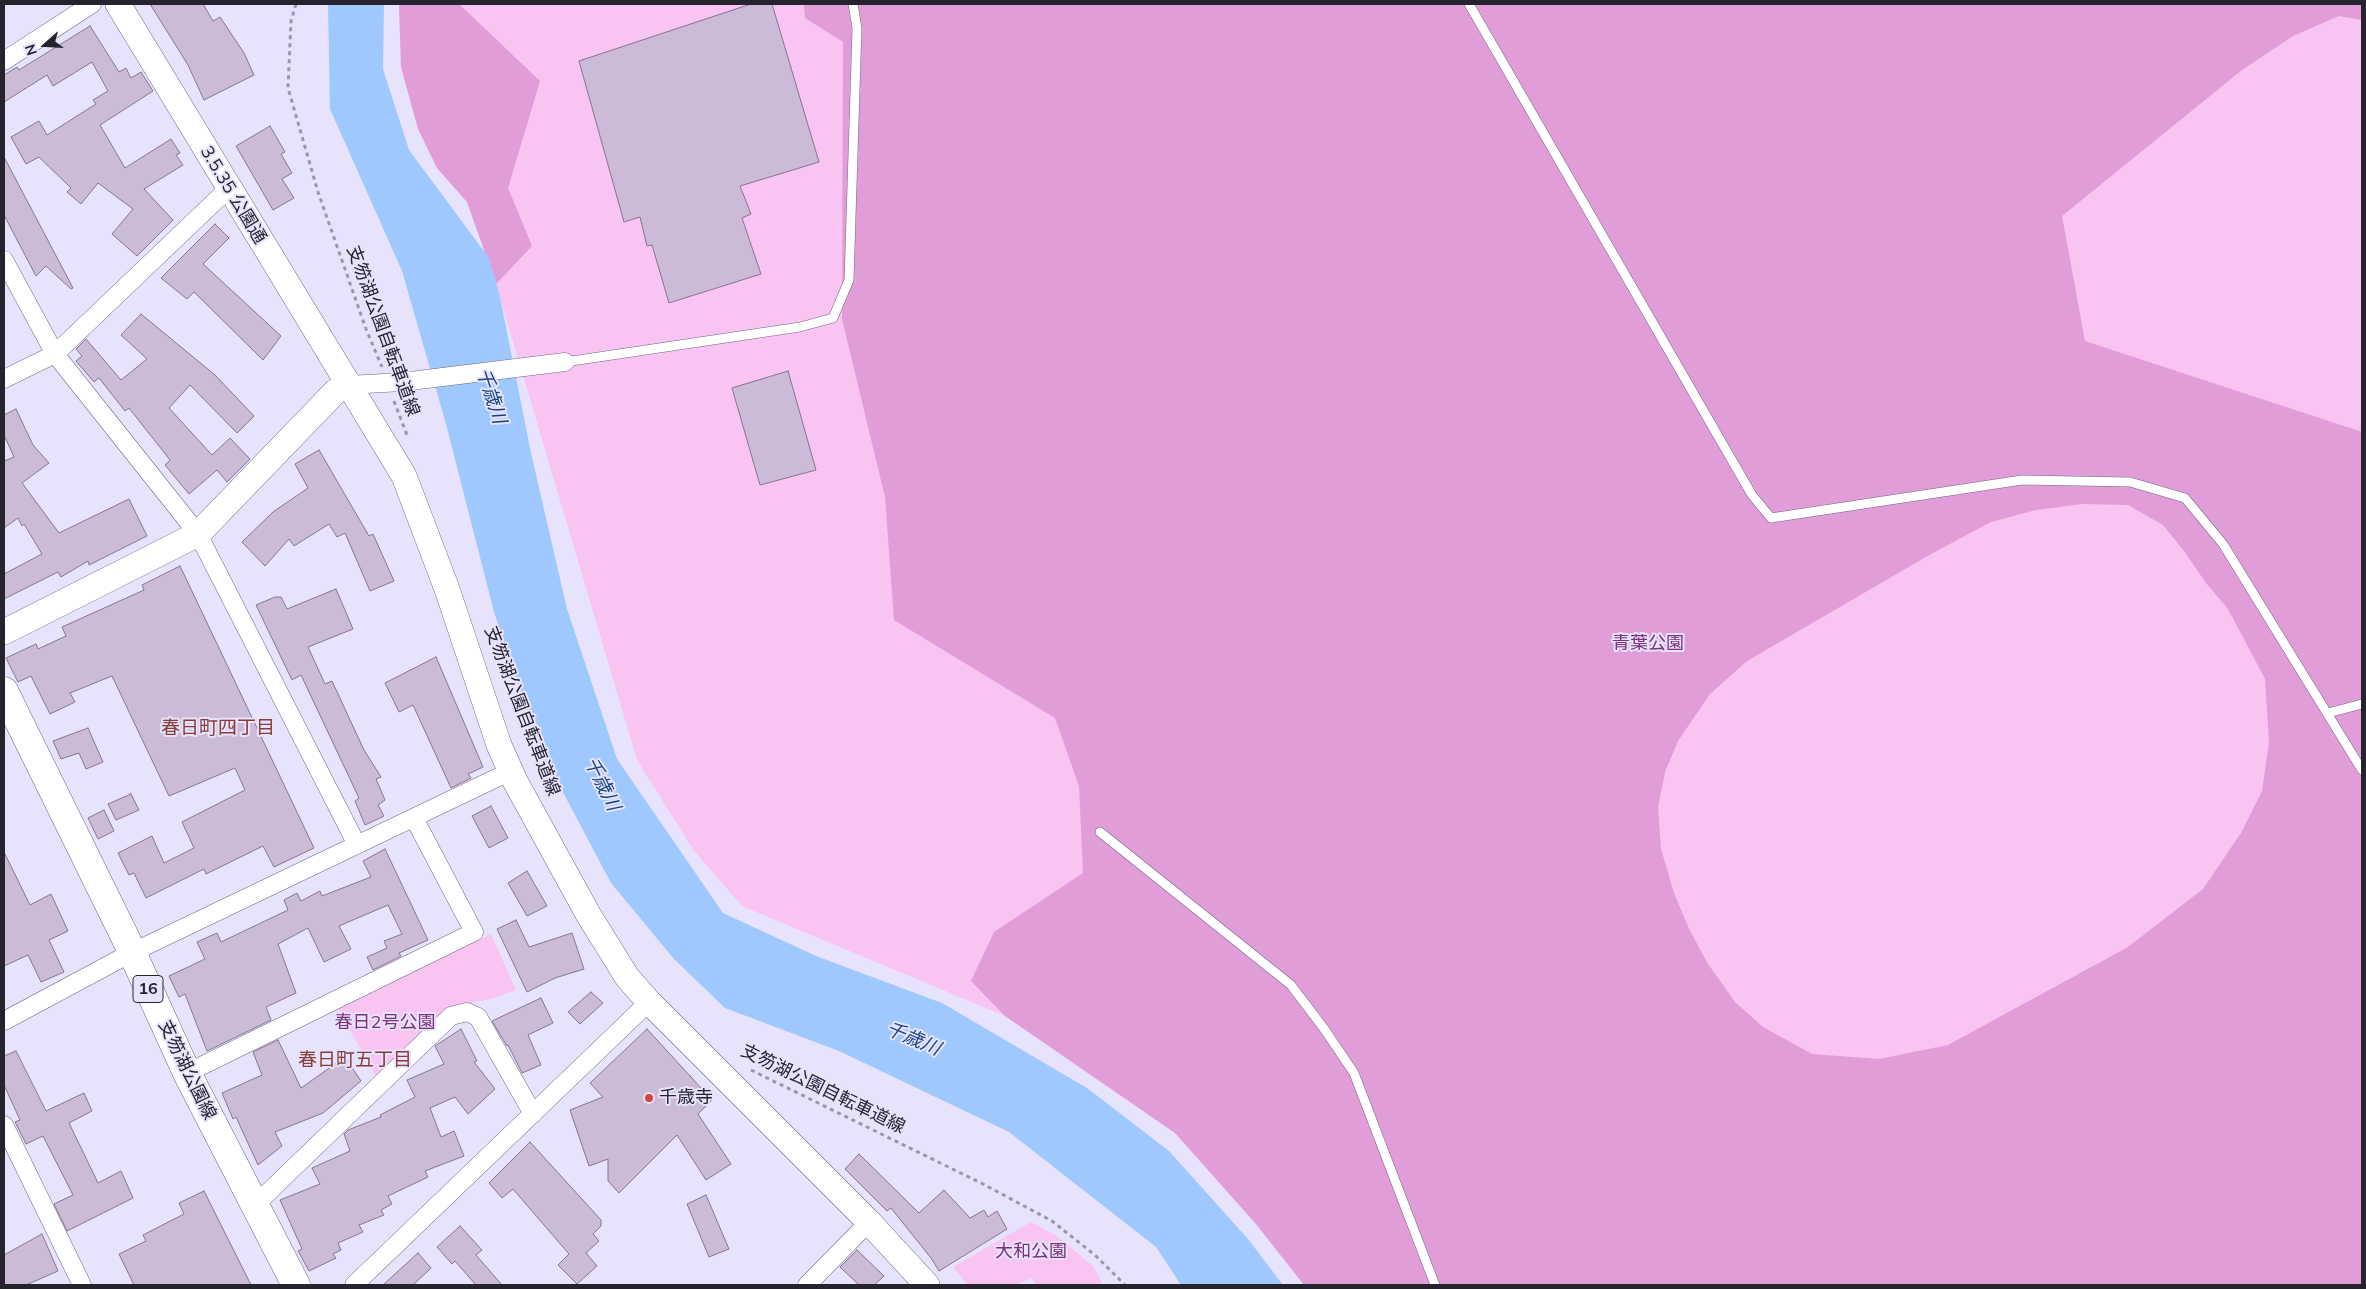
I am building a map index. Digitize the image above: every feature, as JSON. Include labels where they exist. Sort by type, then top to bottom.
[{"type":"main road","name":"支笏湖公園線","points":[[4,691],[188,1073],[296,1285]]},
{"type":"street","points":[[4,61],[92,4]]},
{"type":"street","name":"3.5.35 公園通","points":[[118,4],[404,476],[447,589],[499,744],[511,771],[588,914],[627,977],[649,1002],[868,1222],[927,1285]]},
{"type":"street","points":[[4,379],[55,354],[228,188]]},
{"type":"street","points":[[4,260],[55,354],[198,534],[357,845]]},
{"type":"street","points":[[4,632],[198,534],[336,391],[348,385],[395,382],[565,362]]},
{"type":"street","points":[[4,1021],[131,952],[511,771]]},
{"type":"street","points":[[188,1073],[474,932],[414,818]]},
{"type":"street","points":[[354,1285],[649,1002]]},
{"type":"street","points":[[255,1205],[451,1016],[467,1012],[478,1017],[533,1114]]},
{"type":"street","points":[[4,1125],[82,1285]]},
{"type":"street","points":[[807,1285],[868,1222]]},
{"type":"lane","points":[[565,362],[800,327],[833,318],[849,280],[857,28],[854,4]]},
{"type":"lane","points":[[1469,4],[1752,495],[1771,518],[2022,480],[2130,482],[2185,498],[2223,544],[2362,770]]},
{"type":"lane","points":[[2328,713],[2362,704]]},
{"type":"lane","points":[[1100,832],[1291,985],[1325,1030],[1354,1073],[1436,1285]]},
{"type":"path","name":"支笏湖公園自転車道線","points":[[296,4],[291,21],[288,88],[318,192],[366,329],[395,382],[409,442]]},
{"type":"path","name":"支笏湖公園自転車道線","points":[[747,1068],[983,1184],[1052,1221],[1096,1256],[1125,1285]]},
{"type":"green space","name":"青葉公園","points":[[399,4],[2362,4],[2362,1285],[1304,1285],[1256,1224],[1175,1133],[1005,1016],[742,906],[694,851],[637,760],[496,284],[467,202],[437,168],[418,129],[401,67]]},
{"type":"green space","points":[[399,4],[459,4],[540,81],[508,188],[532,246],[496,284],[467,202],[437,168],[418,129],[401,67]]},
{"type":"green space","name":"青葉公園","points":[[804,4],[2362,4],[2362,20],[2339,16],[2293,36],[2242,70],[2062,216],[2085,341],[2362,432],[2362,1285],[1304,1285],[1256,1224],[1175,1133],[1005,1016],[971,981],[994,932],[1083,873],[1079,786],[1055,718],[894,620],[885,497],[842,319],[843,42],[805,18]],"holes":[[[2082,504],[2128,505],[2163,525],[2184,551],[2206,583],[2228,609],[2265,679],[2269,742],[2262,791],[2241,833],[2203,889],[2128,947],[1948,1045],[1879,1059],[1812,1054],[1763,1027],[1735,1002],[1708,964],[1689,929],[1674,893],[1661,849],[1658,807],[1665,772],[1678,741],[1710,694],[1747,661],[1931,554],[1991,522],[2036,510]]]},
{"type":"green space","name":"春日2号公園","points":[[491,934],[516,990],[494,998],[456,1006],[376,1076],[338,1008]]},
{"type":"green space","name":"大和公園","points":[[1031,1222],[1057,1236],[1093,1266],[1103,1285],[1036,1285],[1032,1278],[1015,1285],[968,1285],[953,1267]]},
{"type":"water","name":"千歳川","points":[[328,4],[384,4],[383,69],[409,150],[489,258],[500,297],[531,453],[567,609],[617,759],[723,913],[816,956],[942,1003],[1087,1088],[1169,1151],[1248,1239],[1283,1285],[1181,1285],[1156,1247],[1009,1132],[839,1051],[725,1008],[674,959],[611,883],[539,747],[494,612],[446,424],[402,271],[330,109]]},
{"type":"building","points":[[150,4],[203,4],[213,21],[220,17],[244,53],[254,75],[204,100],[188,65]]},
{"type":"building","points":[[751,4],[772,4],[819,162],[740,186],[751,214],[742,218],[761,274],[669,303],[652,245],[647,246],[640,217],[624,222],[579,61]]},
{"type":"building","points":[[90,26],[119,72],[126,68],[131,78],[141,72],[153,91],[100,125],[125,168],[171,139],[180,153],[176,155],[183,165],[144,189],[173,220],[137,256],[112,234],[133,209],[98,183],[81,204],[67,192],[71,188],[39,157],[26,164],[11,137],[39,121],[47,135],[96,104],[93,100],[108,91],[92,62],[53,86],[47,75],[4,102],[4,75],[17,67],[19,70]]},
{"type":"building","points":[[270,126],[285,152],[281,154],[292,173],[282,179],[294,198],[273,210],[236,146]]},
{"type":"building","points":[[4,157],[73,288],[71,289],[46,266],[36,276],[4,215]]},
{"type":"building","points":[[215,224],[229,238],[203,264],[281,336],[263,360],[194,292],[187,299],[161,278]]},
{"type":"building","points":[[141,314],[215,375],[254,416],[237,433],[190,385],[169,408],[212,455],[230,438],[250,459],[227,482],[217,470],[189,494],[165,465],[170,460],[129,408],[125,411],[99,378],[94,382],[76,361],[82,356],[76,349],[86,339],[121,380],[147,359],[121,335]]},
{"type":"building","points":[[788,371],[816,470],[760,485],[732,388]]},
{"type":"building","points":[[16,409],[33,445],[49,463],[22,483],[59,533],[129,499],[147,536],[89,565],[88,561],[61,577],[58,572],[4,599],[4,574],[42,554],[24,524],[22,526],[18,518],[4,528],[4,461],[14,457],[4,435],[4,415]]},
{"type":"building","points":[[319,450],[369,536],[373,534],[394,581],[370,591],[345,533],[337,537],[329,524],[294,546],[289,539],[265,566],[242,542],[273,512],[308,488],[295,464]]},
{"type":"building","points":[[180,566],[314,848],[274,867],[263,846],[206,874],[204,869],[146,898],[134,873],[129,875],[118,853],[152,836],[164,863],[194,848],[182,822],[245,790],[235,768],[169,796],[112,676],[70,693],[75,702],[50,714],[31,676],[18,682],[6,658],[36,644],[38,649],[66,636],[62,627],[144,590],[142,585]]},
{"type":"building","points":[[336,589],[353,629],[308,647],[325,684],[332,681],[364,750],[381,777],[376,779],[385,800],[378,805],[384,816],[365,825],[355,801],[359,798],[301,675],[292,680],[256,605],[275,597],[281,597],[287,609]]},
{"type":"building","points":[[436,657],[483,767],[468,774],[471,778],[451,788],[413,705],[399,712],[385,683]]},
{"type":"building","points":[[88,728],[103,762],[86,769],[79,753],[61,759],[53,741]]},
{"type":"building","points":[[131,794],[139,810],[116,820],[108,804]]},
{"type":"building","points":[[491,806],[508,838],[489,848],[472,816]]},
{"type":"building","points":[[104,810],[114,831],[98,839],[88,818]]},
{"type":"building","points":[[385,849],[428,940],[399,953],[401,956],[373,970],[367,957],[387,948],[384,941],[402,934],[388,905],[339,926],[351,949],[324,962],[308,928],[278,944],[296,993],[266,1007],[271,1020],[207,1051],[185,994],[179,997],[169,976],[205,959],[197,942],[217,933],[221,942],[288,910],[284,900],[297,893],[301,901],[320,891],[322,896],[371,877],[363,861]]},
{"type":"building","points":[[4,852],[30,905],[51,894],[68,931],[49,940],[64,972],[41,982],[28,955],[4,966]]},
{"type":"building","points":[[527,871],[547,906],[527,916],[508,883]]},
{"type":"building","points":[[516,920],[529,947],[572,933],[584,969],[555,978],[527,992],[497,929]]},
{"type":"building","points":[[591,992],[603,1003],[580,1024],[568,1012]]},
{"type":"building","points":[[541,998],[553,1023],[528,1035],[541,1065],[522,1073],[508,1045],[492,1021]]},
{"type":"building","points":[[461,1029],[477,1061],[474,1062],[495,1089],[468,1114],[455,1097],[430,1108],[441,1137],[454,1131],[464,1156],[425,1171],[428,1177],[388,1196],[392,1204],[381,1210],[384,1215],[359,1225],[363,1232],[338,1243],[341,1250],[333,1254],[336,1258],[309,1271],[298,1251],[302,1249],[280,1200],[320,1184],[312,1168],[350,1151],[344,1134],[348,1130],[381,1117],[380,1115],[415,1097],[407,1080],[444,1064],[435,1046]]},
{"type":"building","points":[[647,1029],[712,1100],[698,1114],[731,1164],[706,1180],[677,1135],[619,1193],[608,1181],[608,1159],[589,1166],[570,1110],[603,1097],[590,1083]]},
{"type":"building","points":[[278,1040],[301,1088],[345,1057],[361,1081],[323,1113],[275,1132],[282,1146],[258,1165],[236,1117],[233,1119],[222,1093],[262,1075],[253,1052]]},
{"type":"building","points":[[16,1051],[46,1111],[84,1093],[92,1111],[69,1123],[98,1183],[121,1171],[133,1198],[67,1231],[54,1204],[73,1195],[43,1136],[26,1144],[15,1122],[20,1120],[4,1085],[4,1056]]},
{"type":"building","points":[[530,1142],[601,1220],[601,1226],[593,1234],[599,1241],[586,1253],[597,1266],[577,1284],[558,1265],[569,1254],[513,1189],[502,1198],[489,1183]]},
{"type":"building","points":[[859,1154],[919,1213],[944,1190],[970,1218],[984,1210],[988,1217],[997,1211],[1007,1229],[939,1271],[931,1258],[891,1208],[887,1211],[845,1169]]},
{"type":"building","points":[[204,1191],[251,1285],[134,1285],[119,1254],[146,1241],[143,1235],[184,1214],[179,1203]]},
{"type":"building","points":[[706,1195],[729,1249],[709,1257],[687,1204]]},
{"type":"building","points":[[460,1226],[482,1250],[476,1255],[502,1285],[476,1285],[455,1261],[452,1264],[437,1247]]},
{"type":"building","points":[[42,1234],[58,1271],[26,1285],[4,1285],[4,1255]]},
{"type":"building","points":[[857,1250],[884,1276],[874,1285],[859,1285],[840,1267]]},
{"type":"building","points":[[418,1253],[431,1268],[413,1285],[383,1285]]},
{"type":"place","name":"千歳寺","points":[[649,1098]]},
{"type":"district","name":"春日町四丁目","points":[[218,728]]},
{"type":"district","name":"春日町五丁目","points":[[355,1060]]}]
